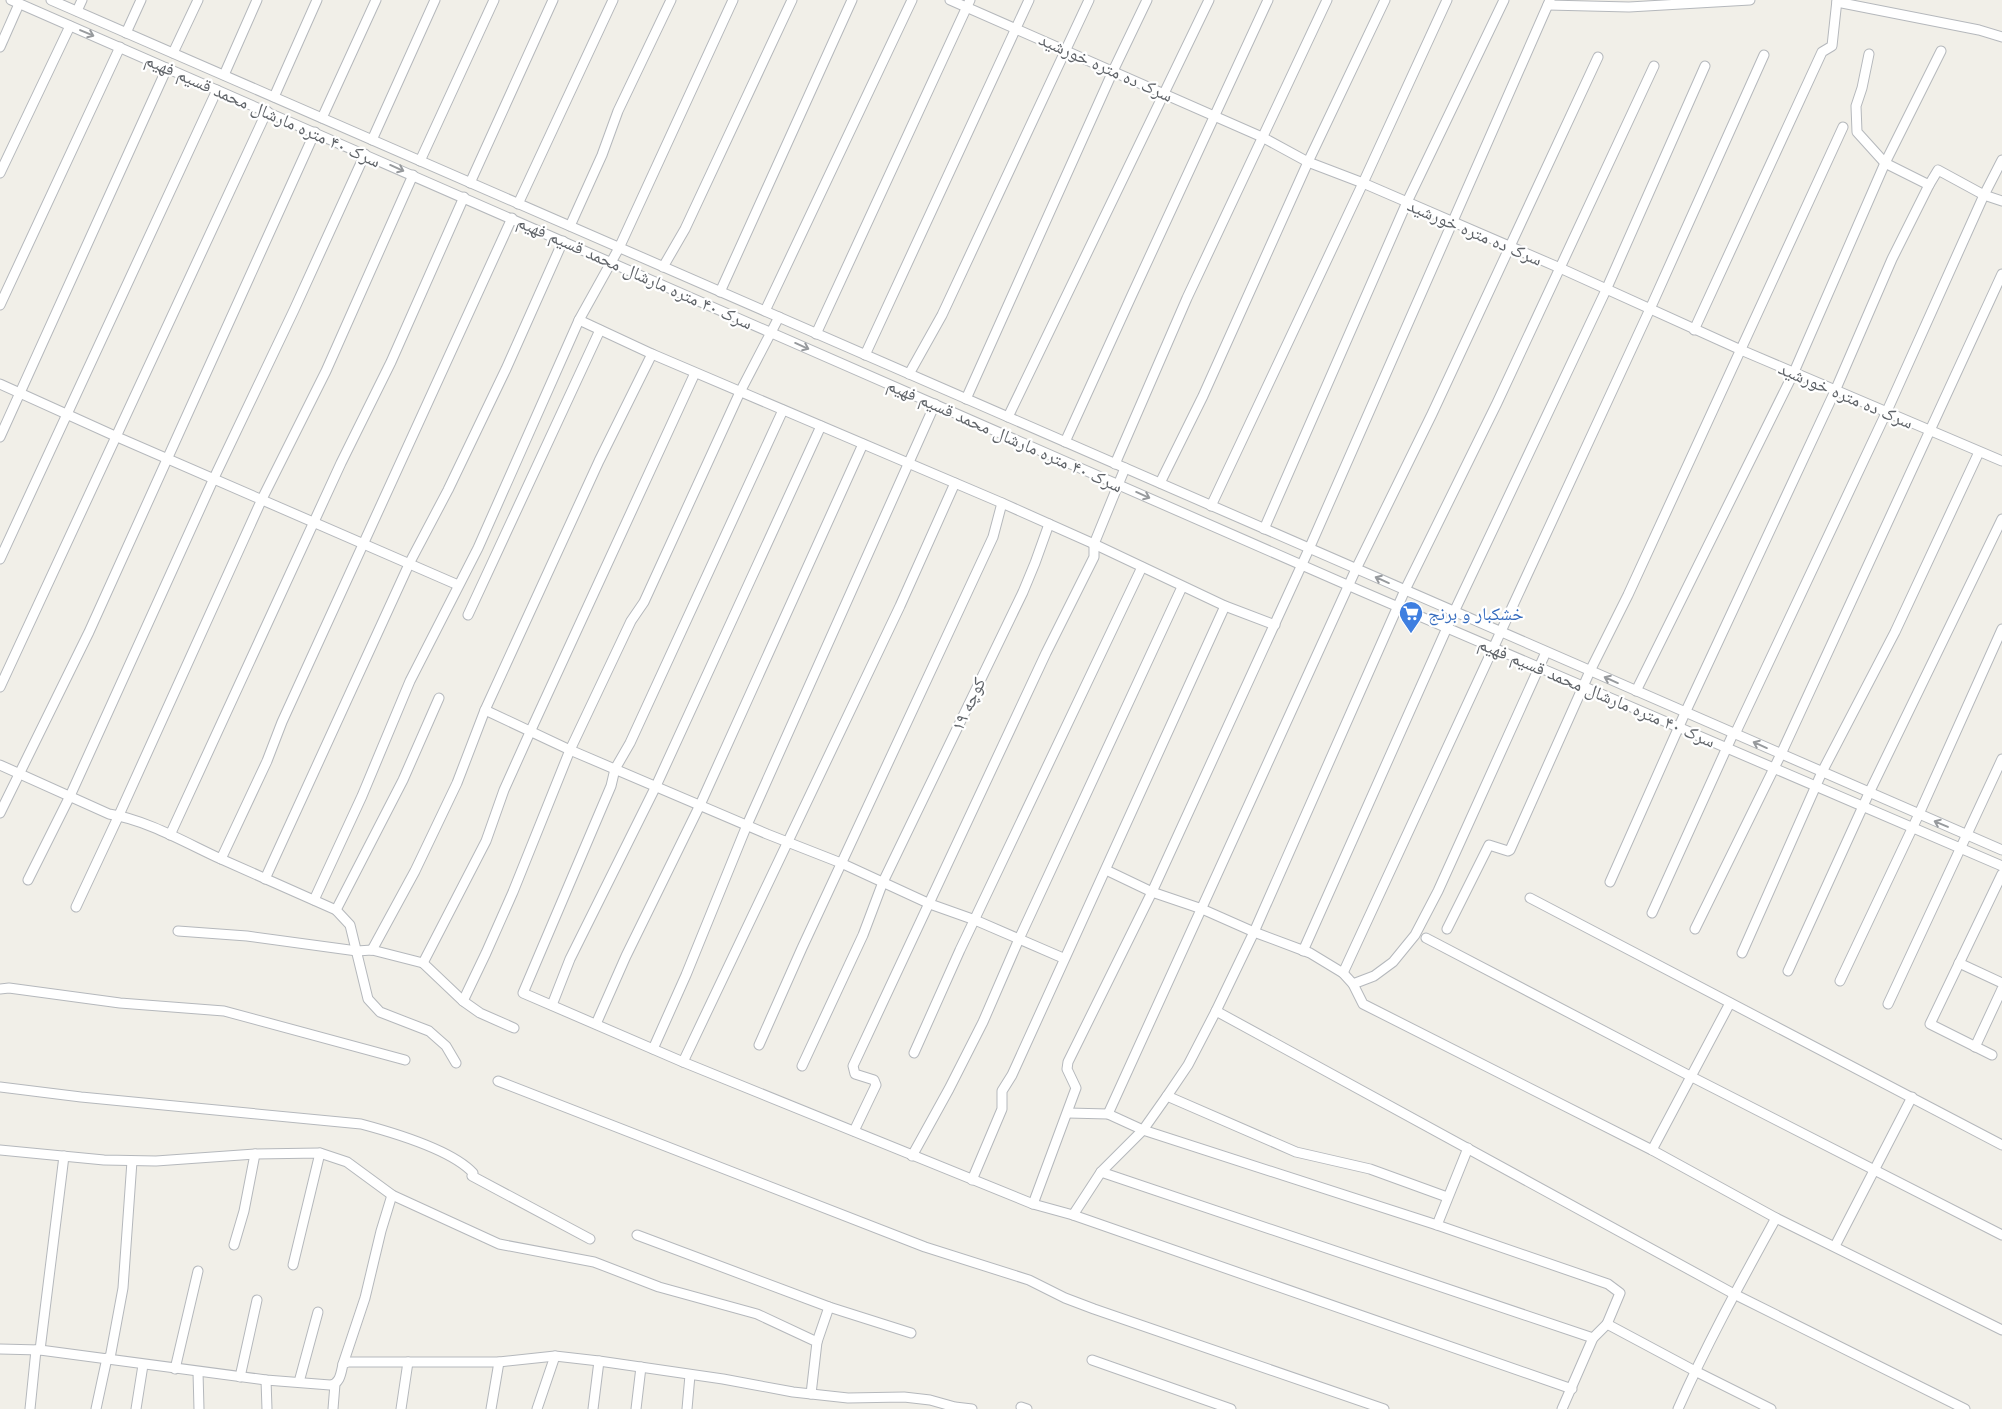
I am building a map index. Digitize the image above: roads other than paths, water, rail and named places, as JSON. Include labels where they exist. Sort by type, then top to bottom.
[{"type":"street","name":"سرک ۴۰ متره مارشال محمد قسیم فهیم","points":[[51,0],[2002,850]]},
{"type":"street","points":[[77,11],[82,0]]},
{"type":"street","points":[[126,33],[141,0]]},
{"type":"street","points":[[174,53],[198,0]]},
{"type":"street","points":[[224,75],[257,0]]},
{"type":"street","points":[[274,97],[317,0]]},
{"type":"street","points":[[322,118],[376,0]]},
{"type":"street","points":[[372,140],[435,0]]},
{"type":"street","points":[[420,161],[494,0]]},
{"type":"street","points":[[470,183],[553,0]]},
{"type":"street","points":[[518,204],[613,0]]},
{"type":"street","points":[[570,226],[602,155],[618,111],[671,0]]},
{"type":"street","points":[[314,900],[354,813],[410,681],[478,548],[579,320],[619,248],[733,0]]},
{"type":"street","points":[[663,267],[685,229],[792,0]]},
{"type":"street","points":[[720,292],[852,0]]},
{"type":"street","points":[[765,311],[912,0]]},
{"type":"street","name":"سرک ده متره خورشید","points":[[950,0],[968,3],[1016,28],[1262,137],[1308,162],[1363,183],[1560,268],[1694,330],[2002,461]]},
{"type":"street","points":[[866,355],[1029,0]]},
{"type":"street","points":[[909,374],[942,316],[1088,0]]},
{"type":"street","points":[[966,399],[1147,0]]},
{"type":"street","points":[[1008,417],[1209,0]]},
{"type":"street","points":[[1066,442],[1130,297],[1268,0]]},
{"type":"street","points":[[1115,464],[1187,298],[1327,0]]},
{"type":"street","points":[[1160,483],[1203,396],[1308,162],[1384,0]]},
{"type":"street","points":[[1211,506],[1363,183],[1446,0]]},
{"type":"street","points":[[1264,529],[1407,202],[1504,0]]},
{"type":"street","points":[[1033,1204],[1068,1114],[1076,1088],[1068,1069],[1068,1062],[1152,892],[1275,625],[1549,3],[1629,7],[1750,0]]},
{"type":"street","points":[[1694,330],[1822,52],[1832,46],[1838,1],[1979,30],[2002,37]]},
{"type":"street","name":"سرک ۴۰ متره مارشال محمد قسیم فهیم","points":[[15,2],[1349,586],[2002,866]]},
{"type":"street","points":[[0,47],[15,2]]},
{"type":"street","points":[[816,334],[968,3]]},
{"type":"street","points":[[0,173],[70,26]]},
{"type":"street","points":[[0,305],[120,48]]},
{"type":"street","points":[[1636,691],[1794,372],[1885,163],[1941,51]]},
{"type":"street","points":[[1868,54],[1862,88],[1856,106],[1857,132],[1885,163],[1929,185]]},
{"type":"street","points":[[1343,972],[1650,309],[1764,55]]},
{"type":"street","points":[[1108,1114],[1356,569],[1432,414],[1598,57]]},
{"type":"street","points":[[1073,1215],[1101,1172],[1143,1130],[1167,1096],[1188,1065],[1216,1011],[1254,932],[1405,590],[1497,403],[1654,66]]},
{"type":"street","points":[[1303,951],[1446,628],[1606,290],[1705,66]]},
{"type":"street","points":[[0,437],[167,68]]},
{"type":"street","points":[[0,559],[217,90]]},
{"type":"street","points":[[0,687],[267,112]]},
{"type":"street","points":[[1447,929],[1489,845],[1510,850],[1590,671],[1632,586],[1843,127]]},
{"type":"street","points":[[0,813],[89,632],[166,458],[315,132]]},
{"type":"street","points":[[28,880],[70,796],[214,478],[294,310],[365,154]]},
{"type":"street","points":[[1652,913],[1727,748],[1887,411],[1984,195],[2002,160]]},
{"type":"street","points":[[1610,882],[1685,712],[1835,391],[1892,259],[1929,185],[1938,170],[1984,195],[2002,201]]},
{"type":"street","points":[[76,907],[262,499],[326,371],[413,175]]},
{"type":"street","points":[[170,835],[314,522],[391,362],[464,197]]},
{"type":"street","points":[[221,859],[512,218]]},
{"type":"street","points":[[265,879],[410,562],[448,490],[506,369],[563,241]]},
{"type":"street","points":[[1695,929],[1781,754],[2002,274]]},
{"type":"street","points":[[463,1001],[513,892],[570,750],[631,621],[644,602],[740,392],[779,317]]},
{"type":"street","points":[[579,320],[695,373],[1002,503],[1225,606],[1275,625]]},
{"type":"street","points":[[468,615],[600,330]]},
{"type":"street","points":[[372,950],[415,871],[457,783],[485,710],[599,462],[652,354]]},
{"type":"street","points":[[422,963],[486,841],[504,790],[695,373]]},
{"type":"street","points":[[0,384],[115,436],[364,544],[410,562],[458,585]]},
{"type":"street","points":[[652,1049],[686,975],[747,825],[935,404]]},
{"type":"street","points":[[783,410],[630,743],[615,769],[607,795],[523,993],[683,1062],[1033,1204],[1073,1215],[1572,1388]]},
{"type":"street","points":[[552,1005],[570,959],[656,786],[821,426]]},
{"type":"street","points":[[596,1024],[630,947],[700,805],[863,444]]},
{"type":"street","points":[[1742,953],[1822,772],[1895,632],[1979,452]]},
{"type":"street","points":[[854,1131],[876,1085],[874,1080],[855,1074],[853,1066],[1046,653],[1094,557],[1094,544],[1125,468]]},
{"type":"street","points":[[683,1062],[786,841],[907,591],[955,483]]},
{"type":"street","points":[[759,1045],[841,863],[993,537],[1002,503]]},
{"type":"street","points":[[1788,971],[1869,793],[2002,519]]},
{"type":"street","name":"کوچه ۱۹","points":[[802,1066],[863,936],[883,882],[1023,592],[1049,524]]},
{"type":"street","points":[[914,1054],[975,920],[1142,567]]},
{"type":"street","points":[[912,1156],[983,1022],[1019,939],[1182,587]]},
{"type":"street","points":[[972,1180],[1002,1109],[1002,1091],[1012,1075],[1063,958],[1106,870],[1225,606]]},
{"type":"street","points":[[1840,981],[1913,828],[2002,629]]},
{"type":"street","points":[[1353,984],[1374,976],[1393,962],[1415,935],[1442,882],[1546,652]]},
{"type":"street","points":[[336,910],[403,780],[440,698]]},
{"type":"street","points":[[485,710],[570,750],[841,863],[930,904],[975,920],[1063,958]]},
{"type":"street","points":[[1888,1004],[1968,836],[2002,759]]},
{"type":"street","points":[[0,765],[109,814],[119,815],[170,835],[336,910],[350,925],[368,999],[380,1012],[429,1031],[446,1046],[456,1063]]},
{"type":"street","points":[[1106,870],[1152,892],[1202,909],[1254,932],[1310,952],[1343,972],[1353,984],[1363,1004],[1652,1150],[1776,1218],[2002,1330]]},
{"type":"street","points":[[1992,1055],[1930,1024],[2002,874]]},
{"type":"street","points":[[1530,898],[2002,1145]]},
{"type":"street","points":[[178,931],[247,936],[357,950],[372,950],[422,963],[463,1001],[480,1012],[514,1028]]},
{"type":"street","points":[[1426,938],[1692,1077],[2002,1235]]},
{"type":"street","points":[[1959,963],[2002,983]]},
{"type":"street","points":[[0,989],[9,988],[120,1002],[224,1011],[405,1060]]},
{"type":"street","points":[[1975,1047],[2002,989]]},
{"type":"street","points":[[1652,1150],[1730,1003]]},
{"type":"street","points":[[1216,1011],[1734,1294],[1965,1409]]},
{"type":"street","points":[[498,1081],[925,1247],[1029,1280],[1065,1298],[1094,1309],[1384,1409]]},
{"type":"street","points":[[0,1087],[90,1098],[361,1124],[399,1134],[462,1163],[473,1173],[472,1176],[590,1239]]},
{"type":"street","points":[[1167,1096],[1296,1152],[1370,1169],[1447,1197]]},
{"type":"street","points":[[1834,1246],[1912,1097]]},
{"type":"street","points":[[1068,1114],[1108,1114],[1143,1130],[1437,1225],[1608,1284],[1620,1293],[1608,1324],[1593,1338],[1562,1409]]},
{"type":"street","points":[[1437,1225],[1468,1148]]},
{"type":"street","points":[[0,1150],[156,1162],[255,1154],[320,1153],[347,1162],[392,1195],[499,1244],[594,1262],[659,1287],[757,1314],[817,1342]]},
{"type":"street","points":[[293,1265],[320,1153]]},
{"type":"street","points":[[234,1245],[244,1211],[255,1154]]},
{"type":"street","points":[[30,1409],[64,1156]]},
{"type":"street","points":[[96,1409],[109,1358],[123,1288],[132,1161]]},
{"type":"street","points":[[1101,1172],[1593,1338]]},
{"type":"street","points":[[334,1409],[335,1384],[338,1381],[365,1298],[381,1231],[392,1195]]},
{"type":"street","points":[[1678,1409],[1734,1294],[1776,1218]]},
{"type":"street","points":[[637,1235],[829,1307],[911,1333]]},
{"type":"street","points":[[175,1369],[198,1271]]},
{"type":"street","points":[[240,1377],[257,1300]]},
{"type":"street","points":[[811,1394],[817,1342],[829,1307]]},
{"type":"street","points":[[299,1382],[318,1312]]},
{"type":"street","points":[[1608,1324],[1771,1409]]},
{"type":"street","points":[[0,1349],[38,1350],[109,1358],[143,1365],[266,1380],[335,1384]]},
{"type":"street","points":[[343,1364],[358,1362],[499,1362],[555,1356],[690,1374],[811,1394],[848,1398],[904,1397],[930,1400],[955,1407],[972,1409]]},
{"type":"street","points":[[537,1409],[555,1356]]},
{"type":"street","points":[[1092,1360],[1231,1409]]},
{"type":"street","points":[[593,1409],[599,1361]]},
{"type":"street","points":[[401,1409],[408,1362]]},
{"type":"street","points":[[491,1409],[499,1362]]},
{"type":"street","points":[[136,1409],[143,1365]]},
{"type":"street","points":[[636,1409],[641,1367]]},
{"type":"street","points":[[198,1372],[199,1409]]},
{"type":"street","points":[[686,1409],[690,1374]]},
{"type":"street","points":[[266,1380],[267,1409]]},
{"type":"place","name":"خشکبار و برنج","points":[[1411,634]]}]
